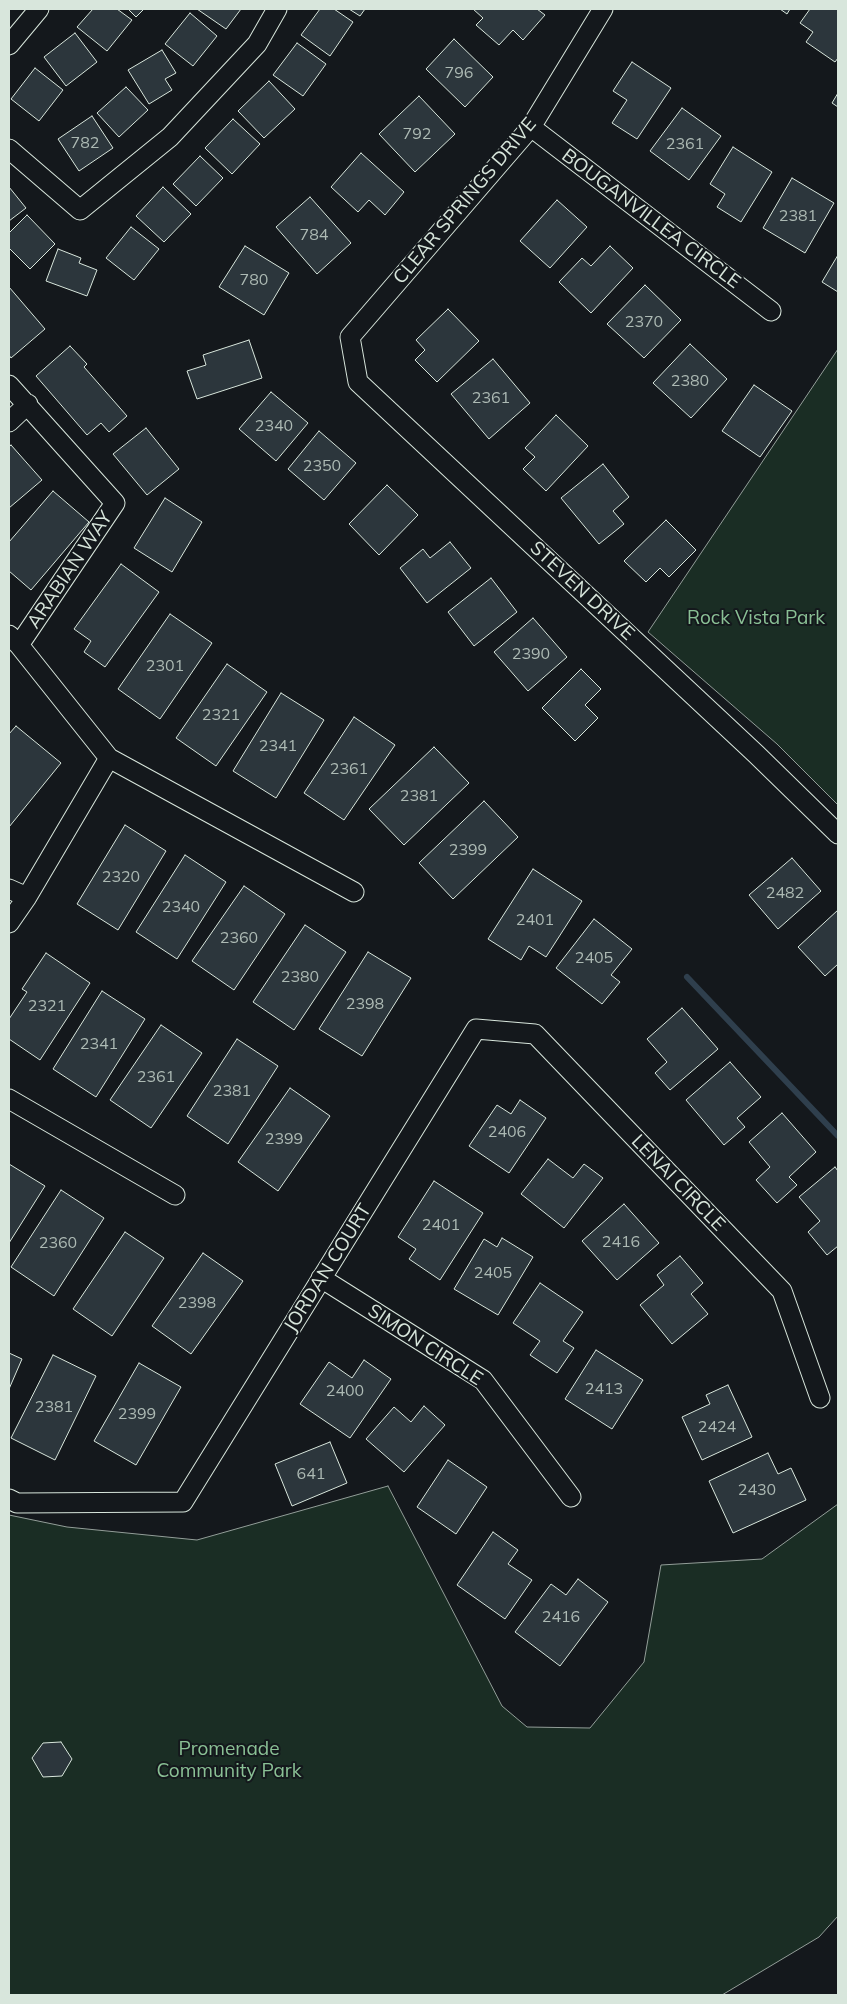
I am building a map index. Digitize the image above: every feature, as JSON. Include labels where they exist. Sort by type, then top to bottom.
[{"type":"street","points":[[9,46],[39,9]]},
{"type":"street","points":[[9,149],[80,210],[170,137],[257,44],[277,9]]},
{"type":"street","name":"CLEAR SPRINGS DRIVE","points":[[350,336],[531,127],[603,9]]},
{"type":"street","name":"BOUGANVILLEA CIRCLE","points":[[531,127],[771,310]]},
{"type":"street","name":"STEVEN DRIVE","points":[[350,336],[358,382],[756,754],[838,834]]},
{"type":"street","name":"ARABIAN WAY","points":[[9,385],[115,503],[14,640]]},
{"type":"street","points":[[9,422],[28,404]]},
{"type":"street","points":[[14,640],[110,758],[354,892]]},
{"type":"street","points":[[9,923],[110,758]]},
{"type":"street","points":[[9,889],[26,897]]},
{"type":"street","name":"JORDAN COURT","points":[[9,1499],[17,1503],[182,1502],[476,1029],[478,1029]]},
{"type":"street","name":"LENAI CIRCLE","points":[[478,1029],[535,1034],[782,1291],[820,1398]]},
{"type":"street","points":[[9,1099],[175,1195]]},
{"type":"street","name":"SIMON CIRCLE","points":[[321,1278],[483,1380],[571,1497]]},
{"type":"green space","name":"Rock Vista Park","points":[[838,349],[838,805],[777,744],[648,632]]},
{"type":"green space","name":"Promenade Community Park","points":[[388,1486],[502,1706],[527,1727],[590,1728],[644,1662],[661,1565],[762,1559],[838,1504],[838,1916],[819,1937],[722,1995],[9,1995],[9,1515],[67,1527],[197,1540]]},
{"type":"building","points":[[93,9],[117,9],[132,20],[107,51],[77,27]]},
{"type":"building","points":[[128,9],[144,9],[136,17]]},
{"type":"building","points":[[197,9],[241,9],[226,29]]},
{"type":"building","points":[[320,9],[334,9],[353,22],[330,56],[301,35]]},
{"type":"building","points":[[349,9],[365,9],[360,16]]},
{"type":"building","points":[[473,9],[537,9],[545,15],[523,40],[513,30],[499,45],[476,25],[483,18]]},
{"type":"building","points":[[780,9],[790,9],[787,14]]},
{"type":"building","points":[[810,9],[838,9],[838,58],[835,62],[806,42],[813,32],[800,23]]},
{"type":"building","points":[[190,13],[217,36],[193,66],[165,44]]},
{"type":"building","points":[[75,33],[97,62],[66,86],[44,57]]},
{"type":"building","points":[[454,39],[493,77],[465,107],[426,69]]},
{"type":"building","points":[[297,43],[326,64],[303,96],[273,75]]},
{"type":"building","points":[[162,50],[176,73],[165,79],[172,90],[149,104],[128,70]]},
{"type":"building","points":[[632,62],[671,88],[637,139],[612,123],[627,100],[613,91]]},
{"type":"building","points":[[35,68],[63,90],[39,121],[11,99]]},
{"type":"building","points":[[269,81],[295,109],[264,138],[238,111]]},
{"type":"building","points":[[126,87],[148,110],[119,137],[97,113]]},
{"type":"building","points":[[838,93],[838,107],[832,103]]},
{"type":"building","points":[[419,96],[455,134],[415,172],[379,134]]},
{"type":"building","points":[[682,108],[721,136],[689,180],[650,151]]},
{"type":"building","points":[[92,116],[113,148],[79,171],[58,139]]},
{"type":"building","points":[[233,119],[260,144],[232,174],[205,148]]},
{"type":"building","points":[[733,147],[772,172],[741,222],[717,207],[725,194],[710,184]]},
{"type":"building","points":[[361,153],[404,192],[385,215],[369,200],[358,212],[331,187]]},
{"type":"building","points":[[200,156],[223,178],[196,206],[173,184]]},
{"type":"building","points":[[792,178],[834,203],[805,253],[763,228]]},
{"type":"building","points":[[9,187],[26,208],[9,221]]},
{"type":"building","points":[[163,187],[191,214],[164,242],[136,216]]},
{"type":"building","points":[[310,197],[351,243],[317,274],[276,227]]},
{"type":"building","points":[[557,200],[587,227],[550,268],[520,241]]},
{"type":"building","points":[[27,215],[55,244],[30,269],[9,248],[9,233]]},
{"type":"building","points":[[131,227],[159,249],[134,280],[106,258]]},
{"type":"building","points":[[245,246],[289,273],[264,315],[219,287]]},
{"type":"building","points":[[610,246],[633,268],[591,313],[559,282],[582,258],[591,266]]},
{"type":"building","points":[[58,249],[81,258],[79,263],[97,270],[87,296],[46,281]]},
{"type":"building","points":[[838,255],[838,292],[822,282]]},
{"type":"building","points":[[645,285],[681,320],[644,358],[607,324]]},
{"type":"building","points":[[9,287],[45,329],[11,358],[9,355]]},
{"type":"building","points":[[448,309],[479,341],[437,382],[415,360],[425,350],[416,340]]},
{"type":"building","points":[[249,340],[262,378],[197,399],[187,371],[206,365],[203,355]]},
{"type":"building","points":[[690,344],[727,379],[691,418],[653,383]]},
{"type":"building","points":[[70,346],[87,364],[84,367],[127,416],[109,432],[101,423],[87,435],[36,376]]},
{"type":"building","points":[[493,359],[530,403],[489,439],[451,394]]},
{"type":"building","points":[[754,385],[792,411],[760,457],[722,431]]},
{"type":"building","points":[[271,392],[308,423],[276,461],[239,429]]},
{"type":"building","points":[[556,415],[588,446],[546,491],[523,469],[535,457],[525,448]]},
{"type":"building","points":[[146,428],[179,469],[147,495],[113,454]]},
{"type":"building","points":[[319,431],[356,463],[324,500],[288,469]]},
{"type":"building","points":[[11,445],[42,480],[9,508],[9,447]]},
{"type":"building","points":[[603,464],[629,497],[613,511],[624,524],[599,544],[561,498]]},
{"type":"building","points":[[387,485],[418,515],[379,555],[349,524]]},
{"type":"building","points":[[53,491],[89,522],[31,590],[9,571],[9,542]]},
{"type":"building","points":[[165,498],[202,522],[172,572],[134,548]]},
{"type":"building","points":[[666,520],[696,550],[669,577],[660,568],[646,582],[624,561]]},
{"type":"building","points":[[450,542],[471,568],[427,603],[400,568],[423,549],[430,558]]},
{"type":"building","points":[[121,564],[159,592],[105,667],[84,652],[91,641],[74,629]]},
{"type":"building","points":[[491,578],[517,612],[474,646],[448,612]]},
{"type":"building","points":[[170,614],[212,643],[160,719],[118,689]]},
{"type":"building","points":[[533,618],[567,657],[528,691],[494,652]]},
{"type":"building","points":[[227,664],[267,692],[216,766],[176,738]]},
{"type":"building","points":[[581,669],[601,689],[585,705],[598,718],[575,741],[542,708]]},
{"type":"building","points":[[281,693],[324,720],[276,798],[233,771]]},
{"type":"building","points":[[354,717],[395,745],[344,820],[304,793]]},
{"type":"building","points":[[16,726],[61,763],[9,827],[9,734]]},
{"type":"building","points":[[434,747],[469,783],[404,845],[369,809]]},
{"type":"building","points":[[484,801],[518,837],[453,899],[419,863]]},
{"type":"building","points":[[125,825],[166,851],[118,930],[77,904]]},
{"type":"building","points":[[185,855],[226,882],[177,959],[136,932]]},
{"type":"building","points":[[792,858],[821,891],[778,929],[749,895]]},
{"type":"building","points":[[533,869],[582,901],[546,957],[529,946],[521,960],[488,939]]},
{"type":"building","points":[[244,886],[285,914],[234,990],[192,961]]},
{"type":"building","points":[[838,910],[838,964],[825,976],[798,947]]},
{"type":"building","points":[[594,919],[632,949],[611,975],[620,982],[602,1004],[556,968]]},
{"type":"building","points":[[305,925],[346,952],[294,1030],[253,1002]]},
{"type":"building","points":[[368,952],[411,978],[362,1056],[319,1029]]},
{"type":"building","points":[[46,953],[90,983],[40,1060],[9,1039],[9,1019],[27,992],[22,989]]},
{"type":"building","points":[[102,991],[145,1019],[96,1097],[53,1069]]},
{"type":"building","points":[[682,1008],[718,1049],[670,1090],[655,1073],[667,1062],[647,1039]]},
{"type":"building","points":[[161,1025],[202,1053],[151,1128],[110,1100]]},
{"type":"building","points":[[237,1039],[278,1066],[228,1144],[187,1116]]},
{"type":"building","points":[[730,1062],[761,1097],[737,1118],[745,1127],[724,1145],[686,1100]]},
{"type":"building","points":[[290,1088],[330,1116],[278,1191],[238,1162]]},
{"type":"building","points":[[520,1100],[546,1118],[509,1173],[469,1146],[497,1105],[511,1114]]},
{"type":"building","points":[[782,1113],[816,1152],[789,1177],[797,1185],[777,1203],[756,1180],[770,1167],[749,1142]]},
{"type":"building","points":[[548,1159],[573,1178],[584,1164],[603,1178],[564,1228],[521,1194]]},
{"type":"building","points":[[9,1164],[45,1186],[9,1243]]},
{"type":"building","points":[[835,1167],[838,1171],[838,1246],[827,1255],[808,1232],[820,1221],[799,1197]]},
{"type":"building","points":[[434,1181],[483,1213],[440,1280],[409,1259],[416,1249],[398,1237]]},
{"type":"building","points":[[61,1190],[104,1218],[54,1296],[11,1267]]},
{"type":"building","points":[[624,1204],[659,1243],[617,1280],[582,1241]]},
{"type":"building","points":[[125,1232],[164,1258],[112,1336],[73,1309]]},
{"type":"building","points":[[502,1238],[533,1257],[498,1315],[454,1289],[484,1239],[497,1247]]},
{"type":"building","points":[[203,1253],[243,1281],[191,1354],[152,1326]]},
{"type":"building","points":[[680,1256],[703,1283],[691,1294],[708,1314],[672,1344],[640,1305],[664,1285],[657,1275]]},
{"type":"building","points":[[540,1283],[583,1312],[563,1341],[574,1348],[557,1373],[530,1355],[540,1341],[513,1323]]},
{"type":"building","points":[[596,1350],[643,1380],[612,1429],[565,1399]]},
{"type":"building","points":[[9,1353],[22,1359],[9,1389]]},
{"type":"building","points":[[53,1355],[96,1376],[55,1460],[11,1438]]},
{"type":"building","points":[[364,1360],[391,1379],[350,1438],[300,1404],[329,1362],[352,1378]]},
{"type":"building","points":[[139,1363],[181,1387],[136,1465],[94,1441]]},
{"type":"building","points":[[728,1385],[752,1437],[702,1460],[682,1417],[710,1404],[706,1395]]},
{"type":"building","points":[[424,1406],[445,1425],[404,1472],[366,1439],[394,1407],[411,1422]]},
{"type":"building","points":[[330,1442],[347,1483],[292,1506],[275,1464]]},
{"type":"building","points":[[768,1453],[778,1474],[791,1468],[806,1500],[733,1533],[709,1481]]},
{"type":"building","points":[[448,1460],[487,1487],[456,1534],[417,1507]]},
{"type":"building","points":[[493,1532],[518,1550],[508,1564],[532,1580],[505,1619],[457,1585]]},
{"type":"building","points":[[578,1579],[608,1602],[560,1666],[515,1632],[551,1584],[566,1595]]},
{"type":"building","points":[[61,1742],[72,1759],[62,1776],[43,1777],[32,1758],[43,1743]]},
{"type":"waterway","points":[[687,977],[838,1136]]}]
